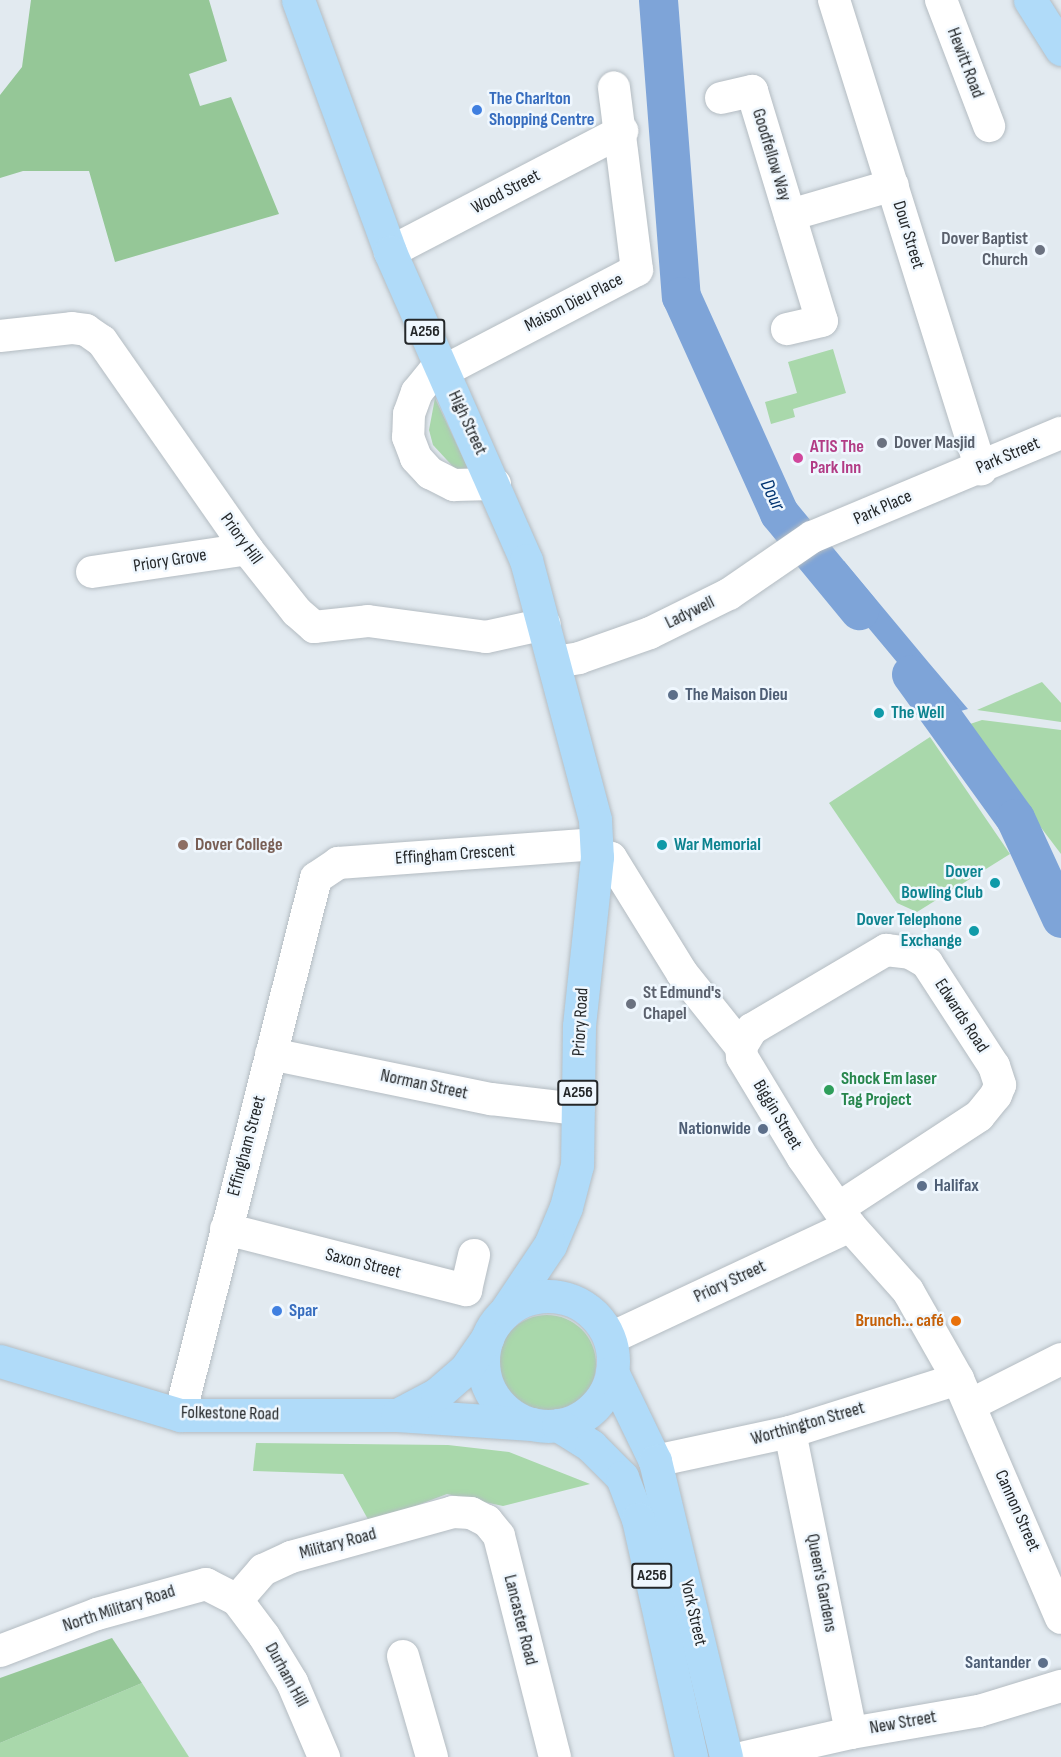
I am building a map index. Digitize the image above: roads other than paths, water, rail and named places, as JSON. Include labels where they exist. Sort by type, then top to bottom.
[{"type":"main road","name":"High Street","points":[[298,0],[390,252],[495,484],[545,624],[597,851]]},
{"type":"main road","points":[[1030,0],[1061,49]]},
{"type":"main road","name":"Priory Road","points":[[496,1325],[550,1245],[566,1207],[577,1165],[579,1026],[597,851]]},
{"type":"main road","points":[[536,1297],[571,1300],[592,1314],[611,1338],[612,1372],[601,1399],[589,1412],[545,1425],[501,1406],[490,1391],[484,1365],[496,1325],[536,1297]]},
{"type":"main road","name":"Folkestone Road","points":[[397,1415],[444,1388],[465,1370],[496,1325]]},
{"type":"main road","name":"Folkestone Road","points":[[0,1360],[180,1415],[397,1415],[545,1425]]},
{"type":"main road","name":"York Street","points":[[612,1372],[655,1461],[726,1757]]},
{"type":"main road","name":"York Street","points":[[545,1425],[591,1446],[622,1477],[638,1519],[691,1757]]},
{"type":"street","name":"Dour Street","points":[[834,0],[893,185],[967,473]]},
{"type":"street","name":"Hewitt Road","points":[[941,0],[989,126]]},
{"type":"street","name":"Maison Dieu Place","points":[[441,368],[637,270],[622,131],[614,87]]},
{"type":"street","name":"Goodfellow Way","points":[[721,98],[752,91],[822,321],[788,330]]},
{"type":"street","name":"Wood Street","points":[[390,252],[622,131]]},
{"type":"street","name":"Goodfellow Way","points":[[790,215],[893,185]]},
{"type":"street","name":"Priory Hill","points":[[0,336],[72,328],[86,330],[102,341],[247,549],[297,612],[314,627],[368,621],[486,637],[545,624]]},
{"type":"street","points":[[441,368],[417,392],[409,414],[408,437],[416,458],[430,473],[454,485],[495,484]]},
{"type":"street","name":"Park Street","points":[[967,473],[1061,433]]},
{"type":"street","name":"Park Place","points":[[804,542],[967,473]]},
{"type":"street","name":"Ladywell","points":[[555,662],[650,633],[729,594],[804,542]]},
{"type":"street","name":"Priory Grove","points":[[92,572],[247,549]]},
{"type":"street","name":"Effingham Crescent","points":[[316,878],[338,863],[597,851]]},
{"type":"street","name":"Biggin Street","points":[[597,851],[611,858],[682,973],[741,1047],[742,1057],[803,1158],[845,1217],[908,1292],[964,1392]]},
{"type":"street","name":"Effingham Street","points":[[180,1415],[316,878]]},
{"type":"street","name":"Edwards Road","points":[[741,1047],[752,1029],[886,950],[910,952],[927,963],[994,1066],[1000,1084],[996,1095],[979,1116],[845,1217]]},
{"type":"street","name":"Norman Street","points":[[271,1054],[491,1099],[578,1109]]},
{"type":"street","name":"Priory Street","points":[[611,1338],[845,1217]]},
{"type":"street","name":"Saxon Street","points":[[226,1229],[466,1290],[474,1255]]},
{"type":"street","name":"Worthington Street","points":[[655,1461],[964,1392],[1061,1359]]},
{"type":"street","name":"Cannon Street","points":[[964,1392],[1061,1618]]},
{"type":"street","name":"Queen's Gardens","points":[[790,1432],[851,1733]]},
{"type":"street","name":"Military Road","points":[[237,1600],[263,1570],[291,1557],[453,1512]]},
{"type":"street","name":"Lancaster Road","points":[[453,1512],[471,1513],[487,1521],[499,1536],[555,1757]]},
{"type":"street","name":"North Military Road","points":[[0,1651],[97,1614],[189,1586],[206,1584],[237,1600]]},
{"type":"street","name":"Durham Hill","points":[[237,1600],[292,1682],[324,1757]]},
{"type":"street","points":[[403,1656],[432,1757]]},
{"type":"street","name":"New Street","points":[[745,1757],[851,1733],[979,1711],[1060,1686]]},
{"type":"water","points":[[844,561],[968,709],[942,716],[821,571]]},
{"type":"water","points":[[968,727],[1047,848],[1061,877],[1061,915],[1015,818],[952,733]]},
{"type":"waterway","name":"Dour","points":[[658,0],[681,296],[779,513],[859,610]]},
{"type":"waterway","name":"Dour","points":[[911,674],[1015,818],[1061,918]]},
{"type":"place","name":"The Charlton Shopping Centre","points":[[477,110]]},
{"type":"place","name":"Dover Baptist Church","points":[[1040,250]]},
{"type":"place","name":"Dover Masjid","points":[[882,443]]},
{"type":"place","name":"ATIS The Park Inn","points":[[798,458]]},
{"type":"place","name":"The Maison Dieu","points":[[673,695]]},
{"type":"place","name":"The Well","points":[[879,713]]},
{"type":"place","name":"Dover College","points":[[183,845]]},
{"type":"place","name":"War Memorial","points":[[662,845]]},
{"type":"place","name":"Dover Bowling Club","points":[[995,883]]},
{"type":"place","name":"Dover Telephone Exchange","points":[[974,931]]},
{"type":"place","name":"St Edmund's Chapel","points":[[631,1004]]},
{"type":"place","name":"Shock Em laser Tag Project","points":[[829,1090]]},
{"type":"place","name":"Nationwide","points":[[763,1129]]},
{"type":"place","name":"Halifax","points":[[922,1186]]},
{"type":"place","name":"Spar","points":[[277,1311]]},
{"type":"place","name":"Brunch... café","points":[[956,1321]]},
{"type":"place","name":"Santander","points":[[1043,1663]]}]
